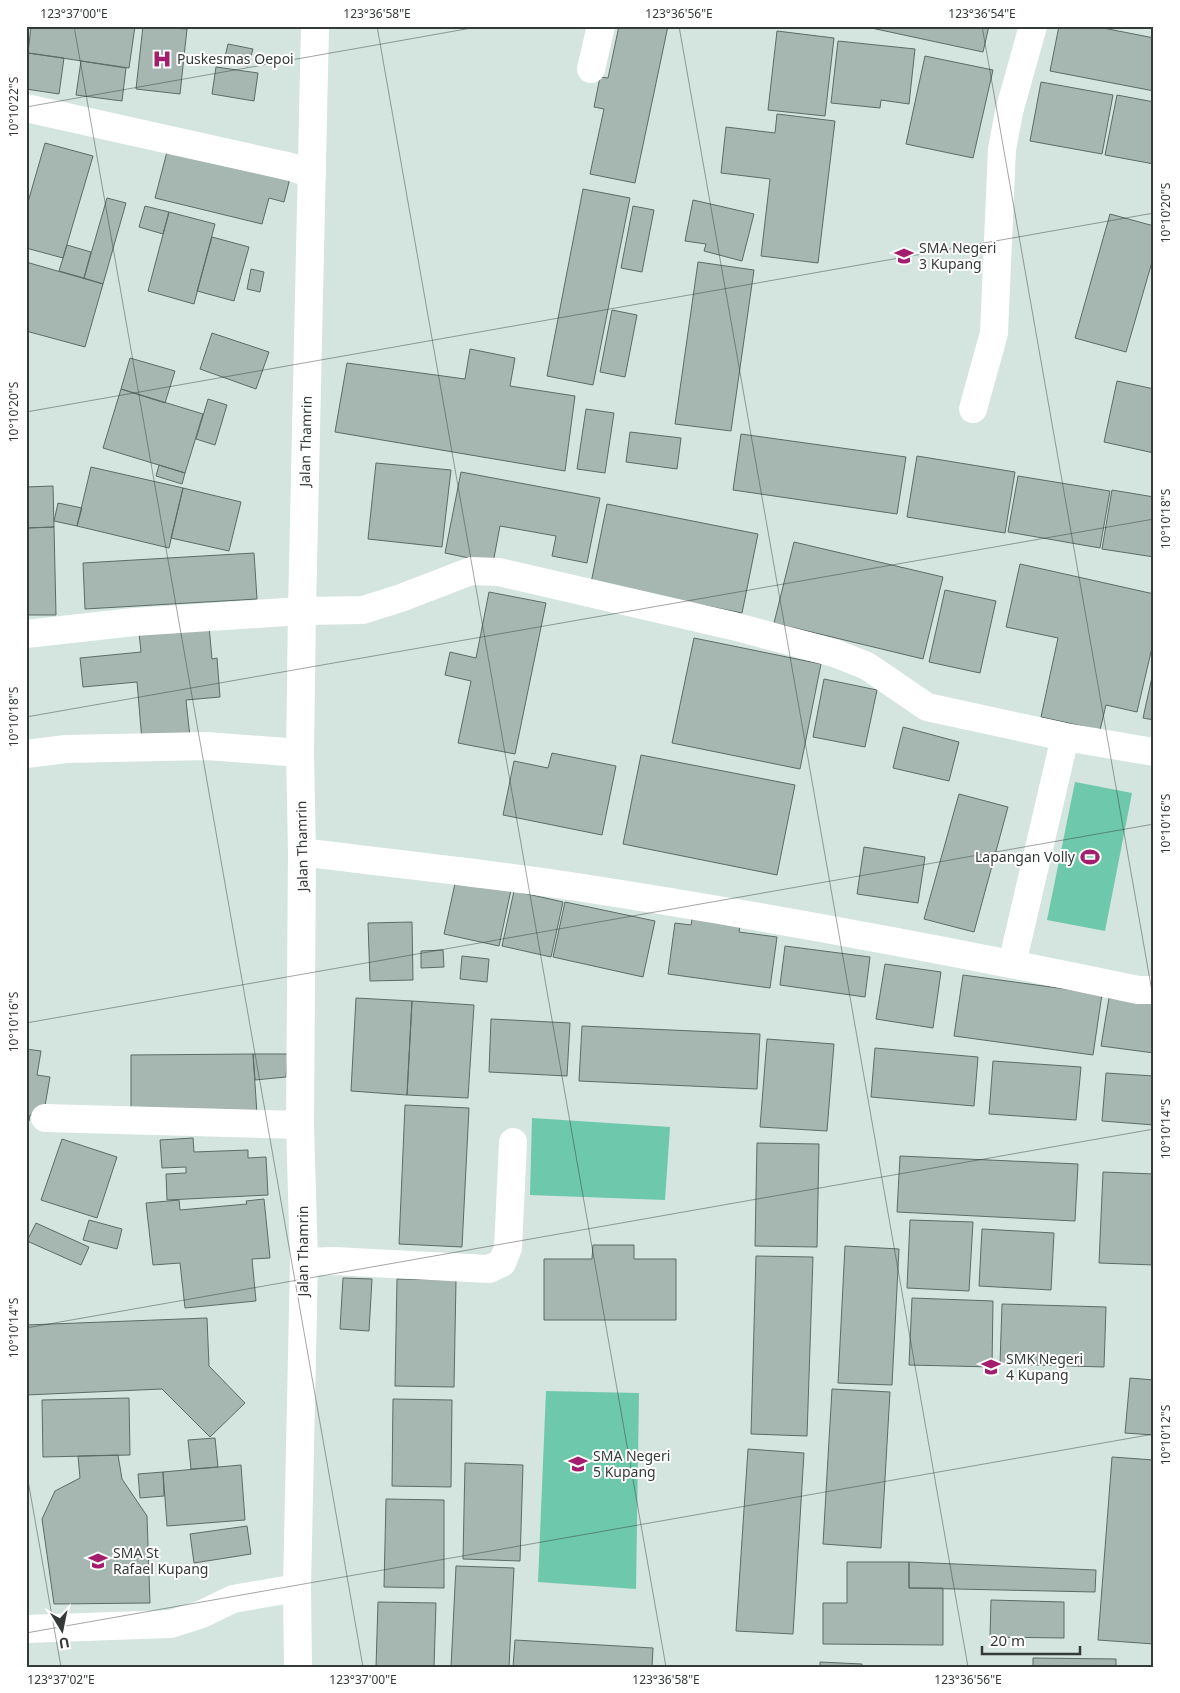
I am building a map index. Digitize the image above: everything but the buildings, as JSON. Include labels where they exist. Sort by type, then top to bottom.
[{"type":"main road","name":"Jalan Thamrin","points":[[298,1667],[297,1588],[304,1262],[300,1125],[302,852],[300,753],[315,26]]},
{"type":"main road","points":[[591,69],[601,26]]},
{"type":"main road","points":[[973,410],[994,333],[1002,149],[1009,112],[1033,26]]},
{"type":"main road","points":[[26,108],[312,174]]},
{"type":"main road","points":[[26,634],[134,622],[302,611],[363,610],[401,598],[470,571],[499,572],[733,626],[834,653],[867,666],[927,707],[1065,737],[1154,752]]},
{"type":"main road","points":[[1012,964],[1065,737]]},
{"type":"main road","points":[[26,754],[66,749],[208,746],[300,753]]},
{"type":"main road","points":[[302,852],[575,886],[692,905],[1012,964],[1138,990],[1154,990]]},
{"type":"main road","points":[[45,1118],[300,1125]]},
{"type":"main road","points":[[304,1262],[334,1261],[488,1269],[502,1263],[508,1248],[513,1142]]},
{"type":"main road","points":[[26,1629],[171,1624],[202,1614],[233,1599],[297,1588]]},
{"type":"green space","name":"Lapangan Volly","points":[[1075,782],[1132,793],[1105,931],[1047,920]]},
{"type":"green space","points":[[532,1118],[670,1127],[665,1200],[530,1195]]},
{"type":"green space","points":[[546,1391],[639,1393],[636,1589],[538,1582]]},
{"type":"place","name":"Puskesmas Oepoi","points":[[162,59]]},
{"type":"place","name":"SMA Negeri 3 Kupang","points":[[904,256]]},
{"type":"place","name":"Lapangan Volly","points":[[1090,857]]},
{"type":"place","name":"SMK Negeri 4 Kupang","points":[[991,1367]]},
{"type":"place","name":"SMA Negeri 5 Kupang","points":[[578,1464]]},
{"type":"place","name":"SMA St Rafael Kupang","points":[[98,1561]]}]
